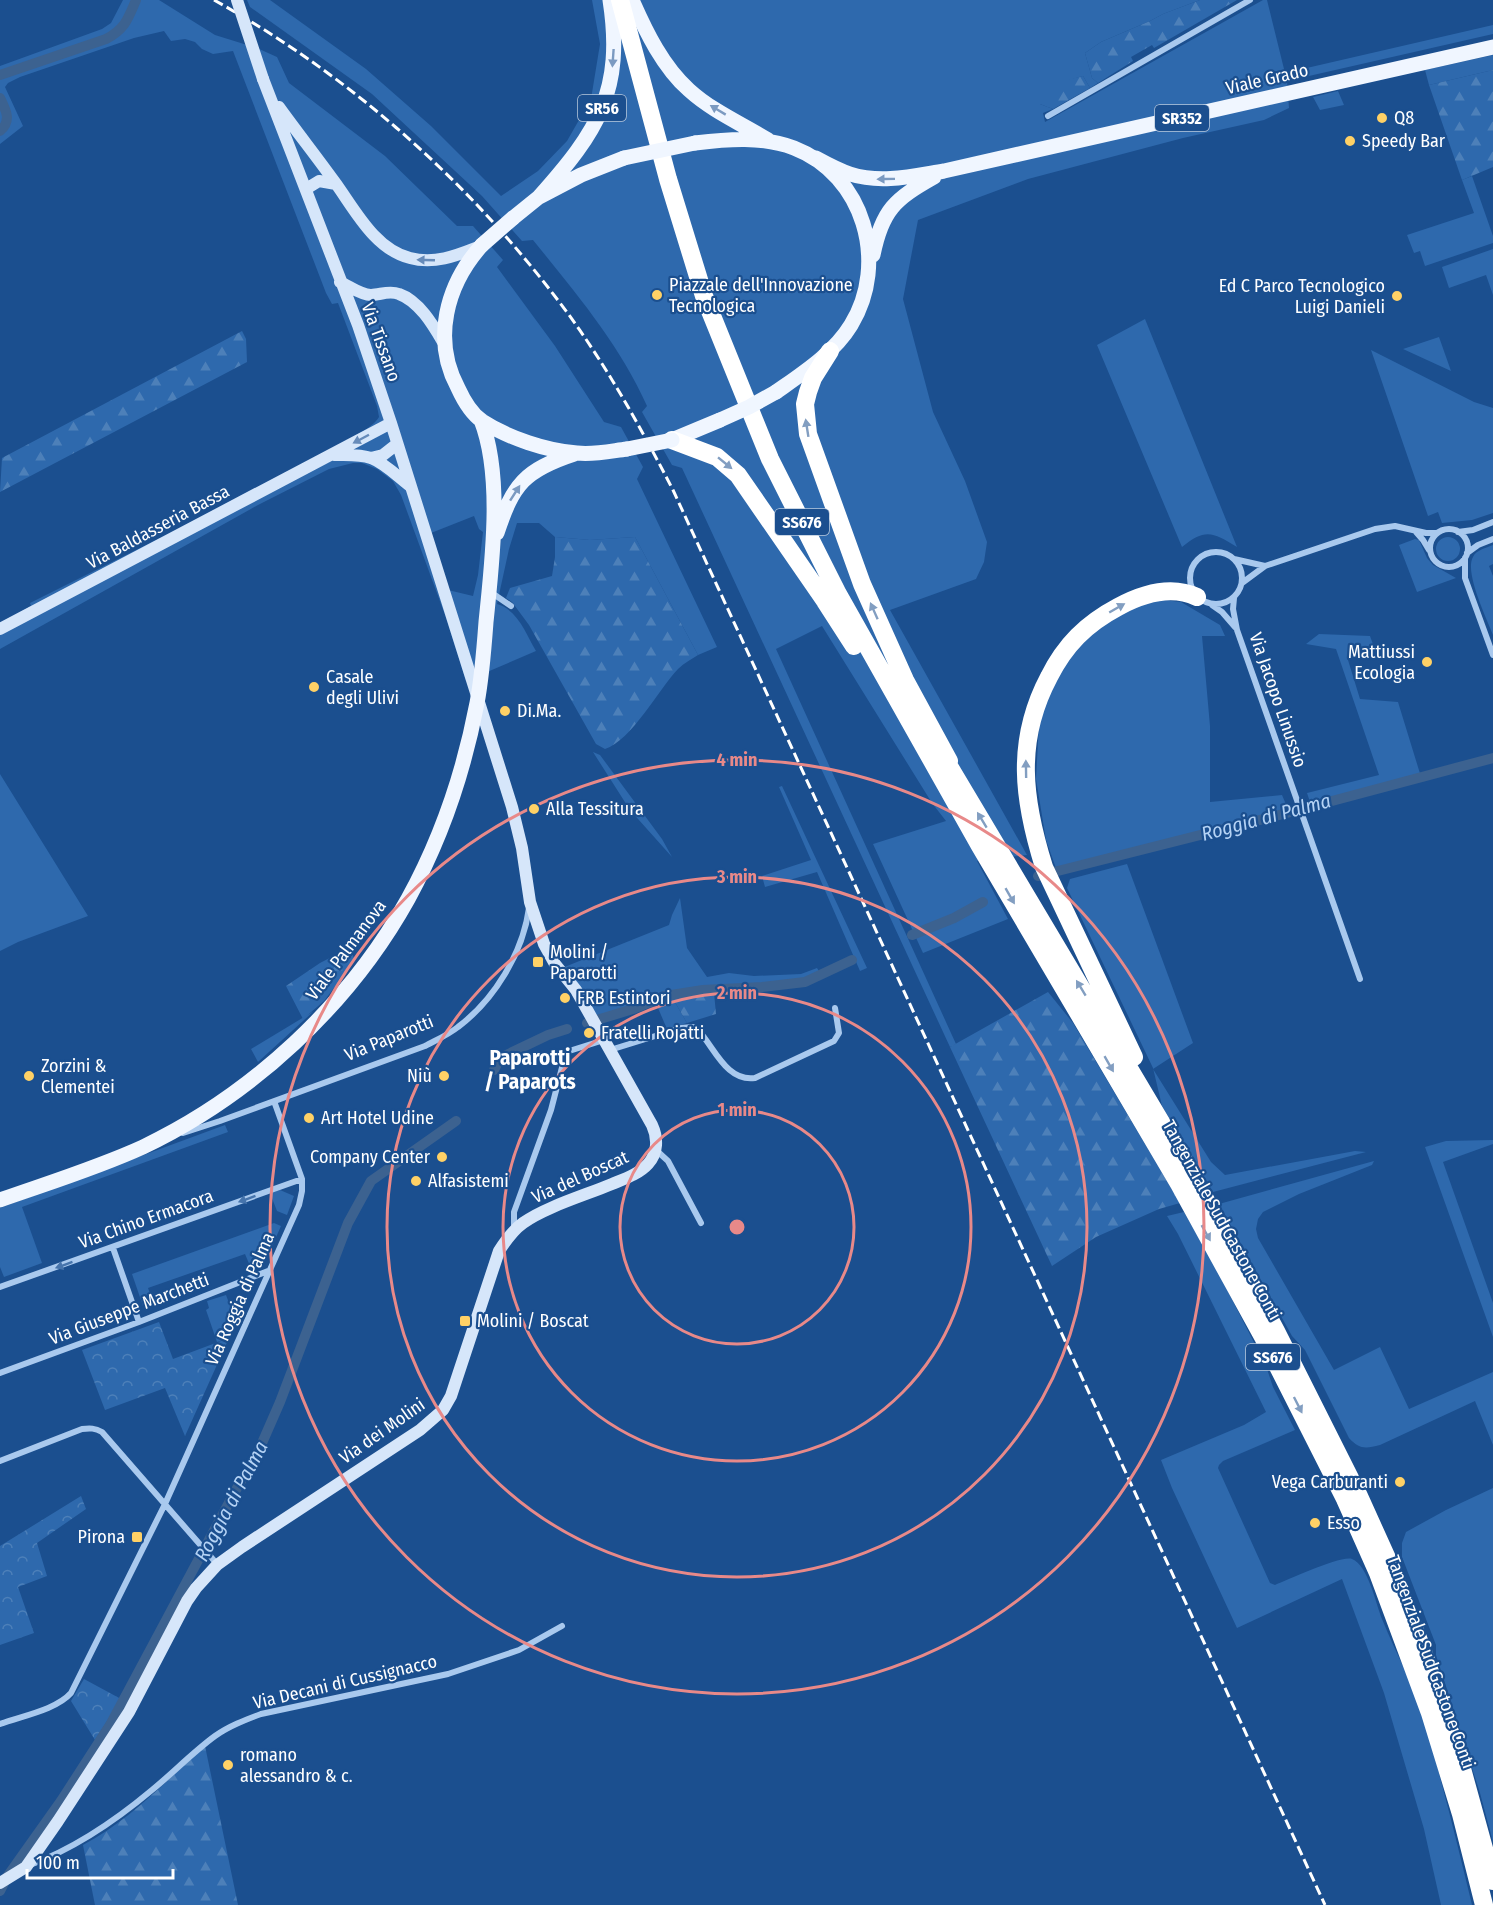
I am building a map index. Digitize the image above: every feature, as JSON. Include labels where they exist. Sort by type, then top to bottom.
[{"type":"highway","name":"SS676","points":[[620,0],[668,179],[704,296],[770,459],[838,594],[980,846]]},
{"type":"highway","name":"SS676","points":[[668,179],[746,385],[777,454],[846,591],[909,702],[967,794]]},
{"type":"highway","points":[[830,351],[813,378],[808,392],[806,404],[808,434],[862,584],[905,680],[967,794]]},
{"type":"highway","points":[[672,440],[717,457],[728,464],[744,483],[825,601],[980,846]]},
{"type":"highway","points":[[1189,1169],[1046,872],[1030,817],[1026,783],[1026,742],[1043,687],[1055,664],[1067,646],[1095,621],[1130,601],[1165,591],[1182,592],[1204,601]]},
{"type":"highway","name":"Tangenziale Sud Gastone Conti","points":[[967,794],[1189,1169],[1276,1331],[1358,1494],[1424,1654],[1461,1765],[1493,1881]]},
{"type":"highway","name":"Tangenziale Sud Gastone Conti","points":[[980,846],[1179,1184],[1263,1337],[1345,1499],[1378,1573],[1430,1713],[1461,1814],[1484,1905]]},
{"type":"main road","name":"SR56","points":[[539,197],[572,161],[594,128],[606,99],[612,75],[614,48],[610,0]]},
{"type":"main road","points":[[632,0],[655,46],[689,90],[711,107],[768,140],[816,158],[836,176],[853,200],[867,238],[870,270],[867,288],[858,314],[830,351],[776,392],[749,407],[672,440],[627,449],[578,453],[520,440],[481,420],[463,398],[455,383],[447,363],[443,342],[446,316],[456,283],[468,261],[482,245],[539,197],[581,175],[624,158],[694,143],[728,139],[768,140]]},
{"type":"main road","name":"Viale Grado","points":[[816,158],[850,174],[876,179],[894,179],[944,171],[1493,47]]},
{"type":"main road","name":"Viale Grado","points":[[870,270],[876,239],[887,213],[897,201],[944,171]]},
{"type":"main road","name":"Viale Palmanova","points":[[0,1200],[120,1157],[165,1135],[221,1101],[275,1060],[328,1009],[375,949],[407,901],[435,843],[458,780],[478,700],[492,547],[492,469],[490,449],[481,420]]},
{"type":"main road","name":"Viale Palmanova","points":[[492,547],[504,511],[516,489],[532,473],[549,463],[578,453]]},
{"type":"street","name":"Via Tissano","points":[[237,0],[263,79],[358,326],[478,700]]},
{"type":"street","points":[[1048,116],[1250,0]]},
{"type":"street","points":[[269,94],[371,232],[384,245],[402,256],[424,261],[461,254],[482,245]]},
{"type":"street","points":[[306,189],[319,181],[336,184]]},
{"type":"street","points":[[340,282],[370,295],[398,293],[408,299],[433,326],[443,342]]},
{"type":"street","points":[[358,326],[358,314],[362,304],[370,295]]},
{"type":"street","name":"Via Baldasseria Bassa","points":[[0,630],[391,423]]},
{"type":"street","points":[[370,458],[383,455],[397,444]]},
{"type":"street","points":[[332,455],[355,455],[370,458],[385,466],[410,486]]},
{"type":"street","points":[[1242,583],[1264,566],[1375,529],[1395,526],[1426,533],[1437,533],[1448,529],[1458,532],[1473,530],[1493,522]]},
{"type":"street","points":[[1410,529],[1420,536],[1436,562],[1441,566],[1452,567],[1465,578],[1493,655]]},
{"type":"street","points":[[1458,532],[1466,541],[1465,578]]},
{"type":"street","points":[[1430,553],[1431,542],[1437,533]]},
{"type":"street","points":[[1452,567],[1462,562],[1466,555],[1478,545],[1493,539]]},
{"type":"street","points":[[1234,559],[1242,575],[1242,583],[1234,597],[1219,605],[1204,601],[1192,590],[1189,581],[1190,572],[1200,557],[1208,553],[1226,554],[1234,559],[1264,566]]},
{"type":"street","points":[[489,591],[511,606]]},
{"type":"street","name":"Via Jacopo Linussio","points":[[1234,597],[1233,609],[1237,630],[1360,979]]},
{"type":"street","name":"Via Jacopo Linussio","points":[[1204,601],[1222,612],[1237,630]]},
{"type":"street","name":"Via Paparotti","points":[[165,1135],[186,1132],[425,1046],[460,1025],[479,1008],[506,970],[522,937],[530,902],[514,814],[478,700]]},
{"type":"street","points":[[530,902],[544,944],[555,964],[576,990],[594,1020],[655,1130],[656,1150],[668,1161],[701,1223]]},
{"type":"street","points":[[607,1045],[693,1027],[702,1033],[734,1075],[744,1079],[755,1078],[834,1041],[839,1033],[835,1008]]},
{"type":"street","name":"Via dei Molini","points":[[22,1870],[129,1712],[187,1601],[216,1562],[420,1430],[442,1410],[451,1396],[499,1251],[514,1231],[514,1212],[551,1110],[566,1052],[607,1045]]},
{"type":"street","points":[[274,1101],[302,1179]]},
{"type":"street","name":"Via del Boscat","points":[[514,1231],[524,1222],[636,1173],[650,1163],[656,1150]]},
{"type":"street","name":"Via Chino Ermacora","points":[[0,1287],[302,1179]]},
{"type":"street","name":"Via Roggia di Palma","points":[[0,1724],[52,1706],[71,1693],[165,1504],[298,1205],[302,1191],[302,1179]]},
{"type":"street","points":[[112,1248],[139,1322]]},
{"type":"street","name":"Via Giuseppe Marchetti","points":[[0,1373],[268,1271]]},
{"type":"street","points":[[0,1461],[82,1429],[93,1428],[102,1432],[216,1562]]},
{"type":"street","name":"Via Decani di Cussignacco","points":[[22,1870],[76,1845],[100,1830],[152,1790],[206,1743],[234,1725],[261,1714],[448,1674],[519,1650],[562,1626]]},
{"type":"street","points":[[1,1883],[22,1870]]},
{"type":"green space","points":[[123,0],[159,0],[215,35],[277,57],[289,83],[385,156],[457,226],[473,226],[503,260],[497,267],[555,346],[604,422],[621,427],[643,467],[637,479],[717,647],[698,655],[635,537],[590,540],[555,537],[539,523],[517,523],[497,604],[511,611],[516,617],[536,651],[466,681],[445,615],[401,495],[393,481],[377,469],[362,463],[353,463],[329,469],[258,505],[0,649],[0,623],[31,606],[30,603],[248,495],[358,434],[371,426],[379,417],[377,406],[338,303],[332,304],[326,293],[233,51],[213,54],[202,49],[195,42],[185,39],[171,41],[164,31],[134,38],[20,77],[5,87],[23,126],[0,144],[0,66],[102,29],[111,23]],"holes":[[[474,516],[479,529],[483,532],[473,596],[448,590],[431,533]]]},
{"type":"green space","points":[[247,0],[270,0],[366,69],[431,126],[501,196],[538,171],[567,141],[591,99],[600,44],[592,0],[1200,0],[1101,42],[1085,53],[1092,78],[1098,83],[1090,88],[1083,76],[1062,82],[1040,104],[1053,109],[1043,113],[1045,122],[1263,0],[1267,0],[1285,73],[1493,25],[1493,34],[1287,81],[1289,108],[1264,120],[1183,138],[1028,179],[918,220],[903,299],[933,412],[965,481],[987,542],[984,562],[976,579],[890,610],[1027,855],[977,861],[1008,919],[923,953],[873,844],[946,821],[932,803],[822,626],[776,649],[956,1044],[950,1047],[682,468],[672,465],[642,412],[647,406],[610,340],[533,240],[522,241],[482,196],[372,94],[250,7]]},
{"type":"green space","points":[[1200,0],[1237,0],[1154,48],[1152,45],[1131,57],[1133,61],[1098,83],[1092,78],[1085,53],[1101,42]]},
{"type":"green space","points":[[1493,55],[1493,70],[1429,85],[1425,70]]},
{"type":"green space","points":[[1493,70],[1493,167],[1462,180],[1429,85]]},
{"type":"green space","points":[[1083,76],[1090,88],[1053,109],[1038,101],[1039,95],[1062,81]]},
{"type":"green space","points":[[1338,91],[1344,105],[1320,110],[1313,97]]},
{"type":"green space","points":[[1472,176],[1493,236],[1493,243],[1425,266],[1420,251],[1414,253],[1407,235],[1474,213],[1462,180]]},
{"type":"green space","points":[[1493,249],[1493,295],[1486,275],[1449,288],[1442,267]]},
{"type":"green space","points":[[1145,319],[1237,547],[1222,538],[1209,534],[1197,537],[1182,547],[1097,345]]},
{"type":"green space","points":[[242,331],[246,339],[247,362],[0,492],[2,458]]},
{"type":"green space","points":[[1439,337],[1451,371],[1403,349]]},
{"type":"green space","points":[[1371,350],[1474,402],[1493,408],[1493,513],[1472,520],[1442,523],[1438,512],[1428,516]]},
{"type":"green space","points":[[555,537],[590,540],[635,537],[698,655],[678,669],[625,736],[605,749],[596,744],[529,625],[512,602],[506,598],[510,588],[552,576]]},
{"type":"green space","points":[[1448,537],[1457,540],[1460,549],[1457,558],[1448,561],[1439,558],[1436,549],[1439,540]]},
{"type":"green space","points":[[1415,539],[1419,540],[1427,558],[1433,565],[1456,578],[1417,592],[1399,545]]},
{"type":"green space","points":[[1493,545],[1493,564],[1489,566],[1493,576],[1493,635],[1474,584],[1471,564],[1476,553]]},
{"type":"green space","points":[[1163,600],[1181,602],[1220,625],[1225,636],[1202,636],[1210,726],[1210,802],[1282,795],[1291,816],[1058,874],[1046,840],[1036,779],[1039,723],[1056,675],[1085,637],[1133,606]]},
{"type":"green space","points":[[1319,634],[1370,636],[1375,650],[1348,660],[1360,699],[1398,702],[1422,780],[1313,811],[1307,793],[1379,775],[1336,649],[1306,644]]},
{"type":"green space","points":[[593,752],[600,755],[662,839],[672,857],[630,810]]},
{"type":"green space","points":[[0,774],[88,916],[0,951]]},
{"type":"green space","points":[[782,786],[867,968],[860,971],[817,872],[765,887],[762,876],[811,860],[779,787]]},
{"type":"green space","points":[[1127,864],[1193,1043],[1153,1069],[1067,888],[1070,879]]},
{"type":"green space","points":[[680,898],[687,948],[707,977],[729,973],[754,976],[801,974],[817,968],[820,973],[804,979],[685,990],[665,994],[596,1018],[562,968],[669,925]]},
{"type":"green space","points":[[349,948],[355,960],[324,1001],[303,1019],[286,986],[320,963]]},
{"type":"green space","points":[[1048,992],[1073,1023],[1180,1203],[1159,1209],[1096,1237],[1052,1266],[950,1047]]},
{"type":"green space","points":[[714,993],[716,1014],[687,1023],[672,997]]},
{"type":"green space","points":[[672,997],[687,1023],[667,1029],[655,1001]]},
{"type":"green space","points":[[314,1011],[258,1062],[251,1049]]},
{"type":"green space","points":[[1153,1070],[1211,1162],[1225,1175],[1355,1151],[1366,1152],[1213,1192],[1162,1106]]},
{"type":"green space","points":[[225,1125],[228,1132],[22,1207],[42,1263],[4,1277],[0,1267],[0,1208]]},
{"type":"green space","points":[[1493,1140],[1493,1144],[1443,1162],[1493,1303],[1493,1337],[1425,1147],[1446,1141]]},
{"type":"green space","points":[[1374,1161],[1372,1165],[1299,1194],[1263,1212],[1258,1219],[1256,1229],[1258,1238],[1334,1370],[1380,1347],[1409,1409],[1493,1372],[1493,1445],[1475,1401],[1380,1445],[1363,1447],[1353,1442],[1305,1350],[1292,1336],[1219,1204]]},
{"type":"green space","points":[[280,1190],[294,1196],[287,1215],[277,1211],[270,1193]]},
{"type":"green space","points":[[1184,1212],[1218,1272],[1266,1366],[1273,1387],[1295,1430],[1223,1461],[1218,1468],[1270,1583],[1275,1585],[1326,1564],[1346,1559],[1352,1559],[1363,1569],[1426,1724],[1472,1905],[1441,1905],[1424,1829],[1384,1693],[1342,1579],[1237,1628],[1172,1488],[1161,1460],[1244,1425],[1266,1412],[1167,1216]]},
{"type":"green space","points":[[274,1223],[281,1226],[266,1260],[250,1266],[245,1254],[148,1288],[153,1302],[143,1306],[132,1274]]},
{"type":"green space","points":[[226,1295],[236,1322],[229,1338],[217,1342],[206,1310],[209,1308],[207,1301]]},
{"type":"green space","points":[[159,1322],[173,1359],[229,1338],[185,1436],[165,1388],[105,1410],[82,1350]]},
{"type":"green space","points":[[1493,1488],[1493,1842],[1480,1793],[1436,1655],[1436,1645],[1402,1557],[1402,1543],[1406,1532]]},
{"type":"green space","points":[[81,1496],[86,1509],[37,1543],[47,1576],[18,1587],[34,1633],[0,1645],[0,1546]]},
{"type":"green space","points":[[84,1679],[121,1699],[95,1740],[71,1701]]},
{"type":"green space","points":[[205,1746],[238,1905],[95,1905],[83,1845],[132,1812]]},
{"type":"waterway","points":[[0,75],[106,39],[125,23],[136,0]]},
{"type":"waterway","points":[[0,98],[7,119],[0,131]]},
{"type":"waterway","name":"Roggia di Palma","points":[[1038,876],[1493,758]]},
{"type":"waterway","name":"Roggia di Palma","points":[[912,935],[954,918],[983,902]]},
{"type":"waterway","name":"Roggia di Palma","points":[[587,1023],[633,1009],[665,996],[703,990],[805,982],[852,960]]},
{"type":"waterway","name":"Roggia di Palma","points":[[494,1070],[500,1058],[548,1035],[567,1029]]},
{"type":"waterway","name":"Roggia di Palma","points":[[0,1891],[7,1877],[61,1801],[110,1725],[259,1450],[280,1402],[348,1223],[371,1181],[456,1121]]},
{"type":"railway","points":[[214,0],[266,31],[363,100],[452,179],[493,222],[569,315],[598,357],[624,401],[673,490],[1325,1905]]},
{"type":"place","name":"Q8","points":[[1382,118]]},
{"type":"place","name":"Speedy Bar","points":[[1350,141]]},
{"type":"place","name":"Piazzale dell'Innovazione Tecnologica","points":[[657,295]]},
{"type":"place","name":"Ed C Parco Tecnologico Luigi Danieli","points":[[1397,296]]},
{"type":"place","name":"Mattiussi Ecologia","points":[[1427,662]]},
{"type":"place","name":"Casale degli Ulivi","points":[[314,687]]},
{"type":"place","name":"Di.Ma.","points":[[505,711]]},
{"type":"place","name":"Alla Tessitura","points":[[534,809]]},
{"type":"place","name":"Molini / Paparotti","points":[[538,962]]},
{"type":"place","name":"FRB Estintori","points":[[565,998]]},
{"type":"place","name":"Fratelli Rojatti","points":[[589,1033]]},
{"type":"place","name":"Zorzini & Clementei","points":[[29,1076]]},
{"type":"place","name":"Niù","points":[[444,1076]]},
{"type":"place","name":"Art Hotel Udine","points":[[309,1118]]},
{"type":"place","name":"Company Center","points":[[442,1157]]},
{"type":"place","name":"Alfasistemi","points":[[416,1181]]},
{"type":"place","name":"Molini / Boscat","points":[[465,1321]]},
{"type":"place","name":"Vega Carburanti","points":[[1400,1482]]},
{"type":"place","name":"Esso","points":[[1315,1523]]},
{"type":"place","name":"Pirona","points":[[137,1537]]},
{"type":"place","name":"romano alessandro & c.","points":[[228,1765]]},
{"type":"district","name":"Paparotti / Paparots","points":[[530,1070]]}]
